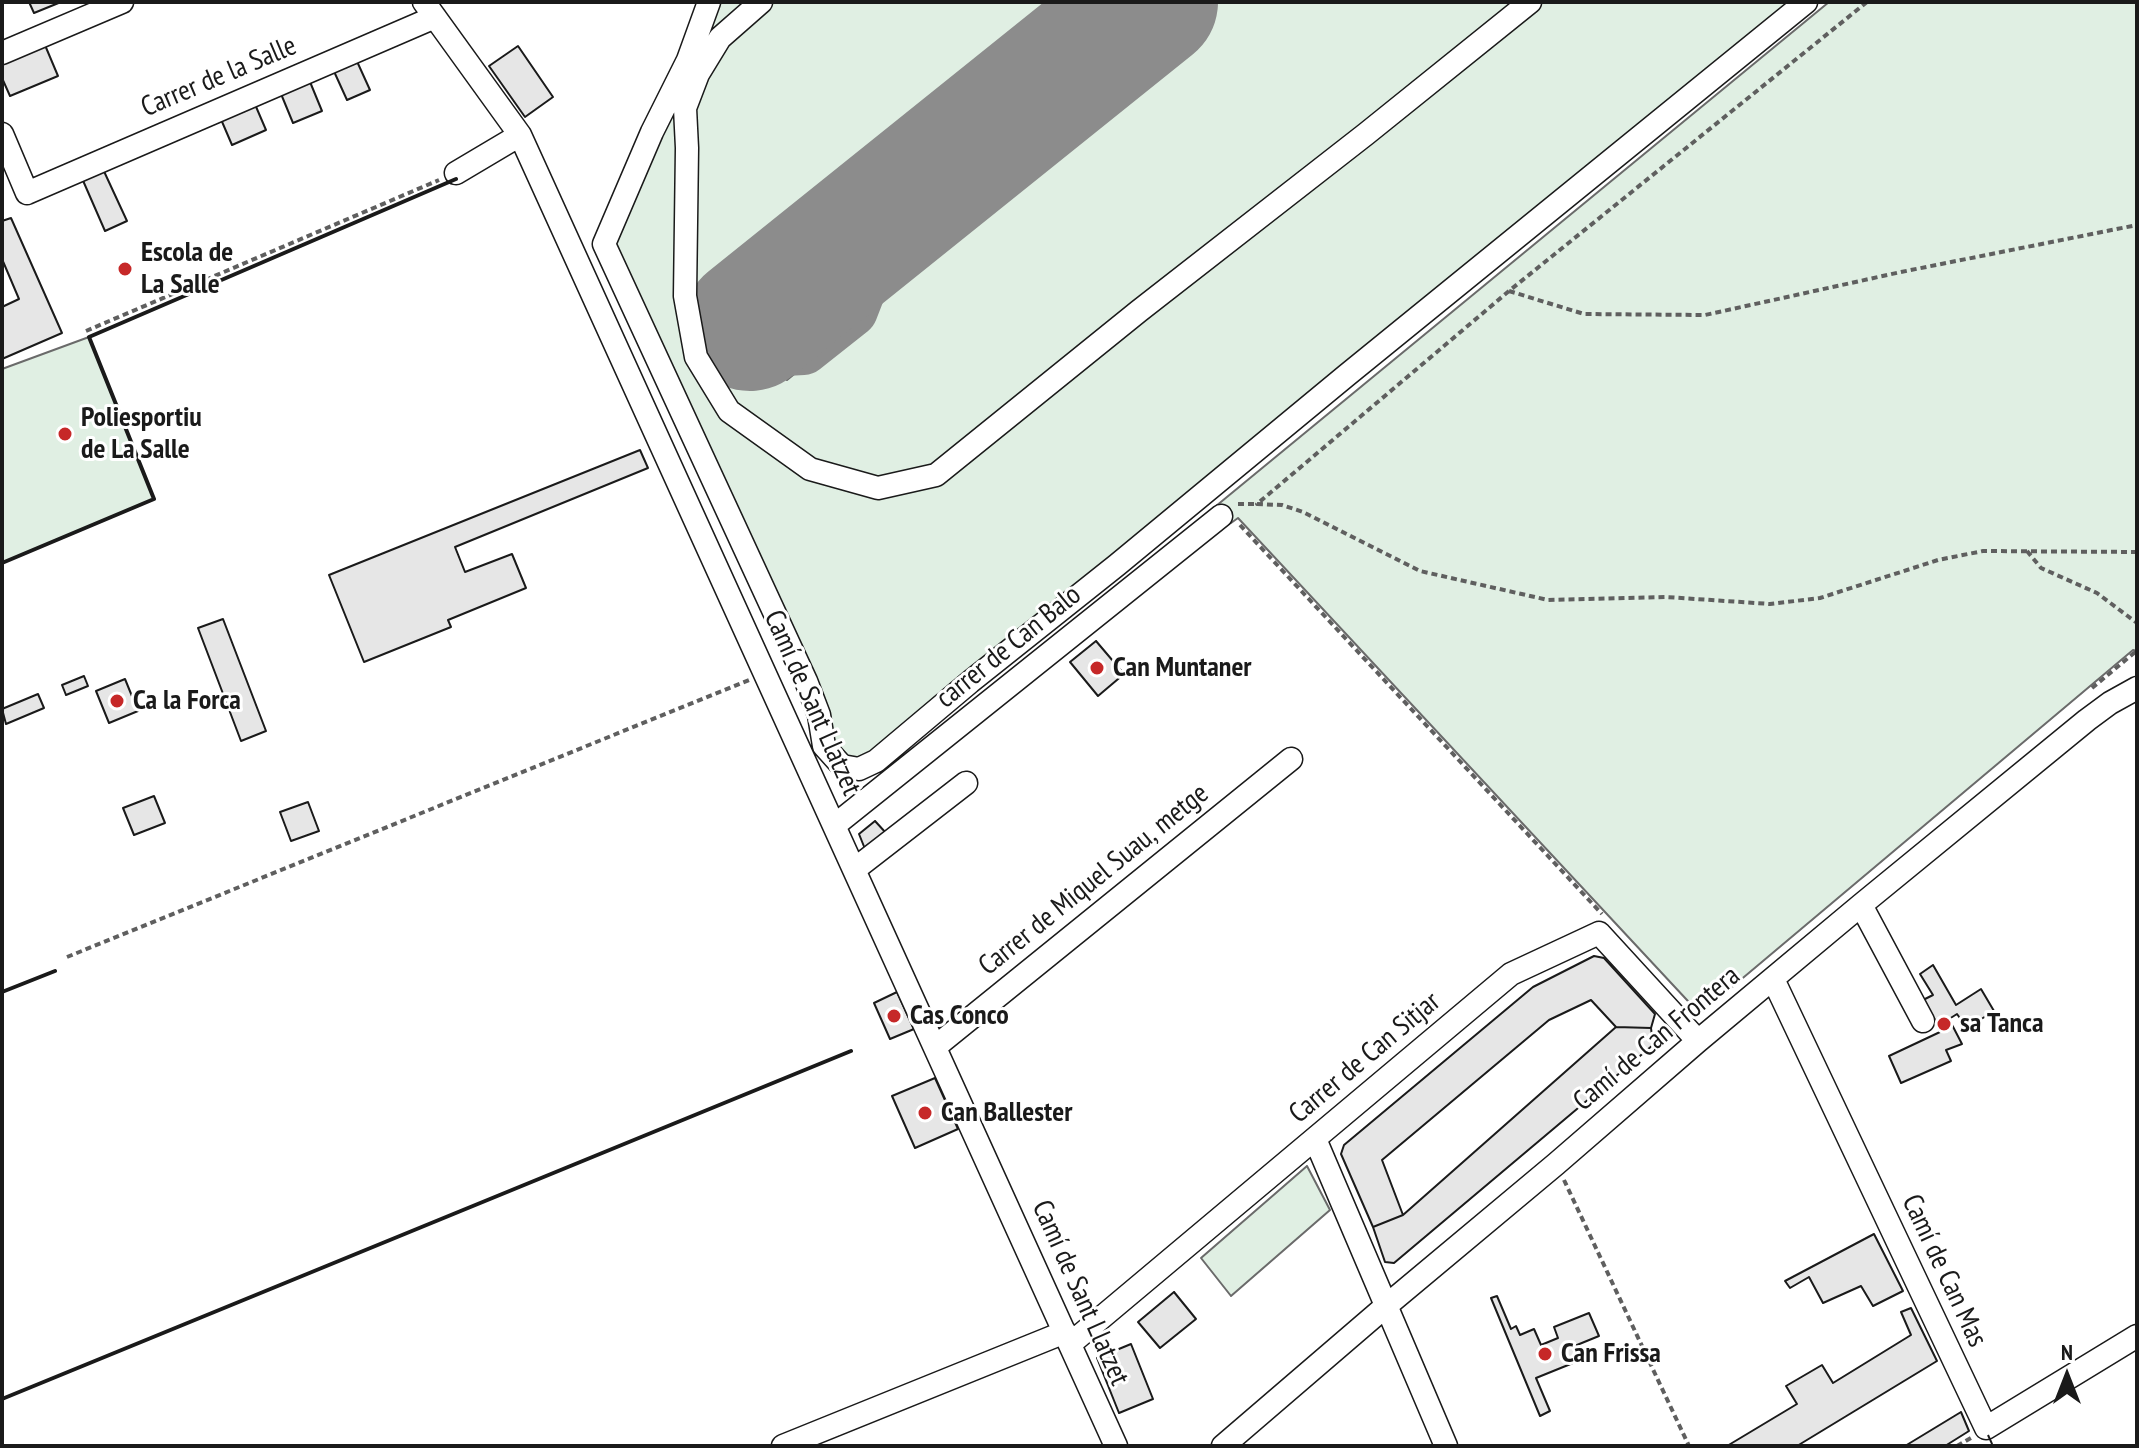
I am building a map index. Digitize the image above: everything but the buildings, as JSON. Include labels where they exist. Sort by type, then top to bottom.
[{"type":"street","points":[[2,53],[122,2]]},
{"type":"street","points":[[709,2],[688,60],[652,132],[604,244],[806,681],[819,715],[824,746],[842,766],[859,769],[876,761],[1806,2]]},
{"type":"street","points":[[761,2],[720,38],[698,74],[685,108],[685,296],[696,357],[729,411],[810,469],[878,488],[936,475],[1530,2]]},
{"type":"street","name":"Camí de Sant Llatzet","points":[[429,9],[520,135],[1116,1446]]},
{"type":"street","name":"Carrer de la Salle","points":[[2,134],[27,193],[429,9]]},
{"type":"street","points":[[456,173],[520,135]]},
{"type":"street","name":"carrer de Can Balo","points":[[835,825],[1221,516]]},
{"type":"street","name":"Camí de Can Frontera","points":[[1223,1446],[1861,905],[2087,720],[2137,688]]},
{"type":"street","name":"Carrer de Miquel Suau, metge","points":[[935,1047],[1291,759]]},
{"type":"street","points":[[855,869],[966,783]]},
{"type":"street","points":[[1861,905],[1923,1021]]},
{"type":"street","name":"Carrer de Can Sitjar","points":[[783,1446],[1067,1338],[1315,1139],[1511,974],[1599,933],[1698,1041]]},
{"type":"street","name":"Camí de Can Mas","points":[[1773,979],[1986,1428],[2137,1336]]},
{"type":"street","points":[[1315,1139],[1446,1446]]},
{"type":"path","points":[[1867,2],[1509,291],[1257,504],[1282,505],[1303,512],[1420,571],[1548,600],[1666,597],[1770,604],[1820,598],[1938,560],[1983,551],[2137,552]]},
{"type":"path","points":[[86,331],[456,173]]},
{"type":"path","points":[[1509,291],[1584,314],[1705,315],[2137,225]]},
{"type":"path","points":[[1221,516],[1231,527],[1237,523],[1606,918]]},
{"type":"path","points":[[2027,551],[2041,568],[2097,593],[2137,623]]},
{"type":"path","points":[[2085,694],[2134,653],[2137,654]]},
{"type":"path","points":[[67,957],[766,673]]},
{"type":"path","points":[[1556,1164],[1689,1446]]},
{"type":"green space","points":[[707,2],[1098,2],[725,303],[787,380],[865,316],[887,254],[1203,2],[1804,2],[876,761],[842,766],[604,244]]},
{"type":"green space","points":[[1829,2],[2137,2],[2137,651],[2133,650],[1700,1014],[1238,518],[1231,523],[1216,506]]},
{"type":"green space","name":"Poliesportiu de La Salle","points":[[89,337],[154,499],[2,563],[2,369]]},
{"type":"green space","points":[[1307,1166],[1330,1210],[1231,1296],[1201,1258]]},
{"type":"taxiway","points":[[894,213],[881,233],[851,310],[803,348],[785,349],[767,340],[759,331],[753,309],[763,286],[782,272],[823,262],[844,252],[894,213]]},
{"type":"runway","points":[[750,324],[1151,2]]},
{"type":"fence","points":[[1988,1435],[1993,1446]]},
{"type":"wall","points":[[2,563],[154,499],[89,337],[456,179]]},
{"type":"wall","points":[[2,992],[55,971]]},
{"type":"wall","points":[[2,1399],[851,1051]]},
{"type":"place","name":"Escola de La Salle","points":[[125,269]]},
{"type":"place","name":"Poliesportiu de La Salle","points":[[65,434]]},
{"type":"place","name":"Can Muntaner","points":[[1097,668]]},
{"type":"place","name":"Ca la Forca","points":[[117,701]]},
{"type":"place","name":"Cas Conco","points":[[894,1016]]},
{"type":"place","name":"sa Tanca","points":[[1944,1024]]},
{"type":"place","name":"Can Ballester","points":[[925,1113]]},
{"type":"place","name":"Can Frissa","points":[[1545,1354]]}]
